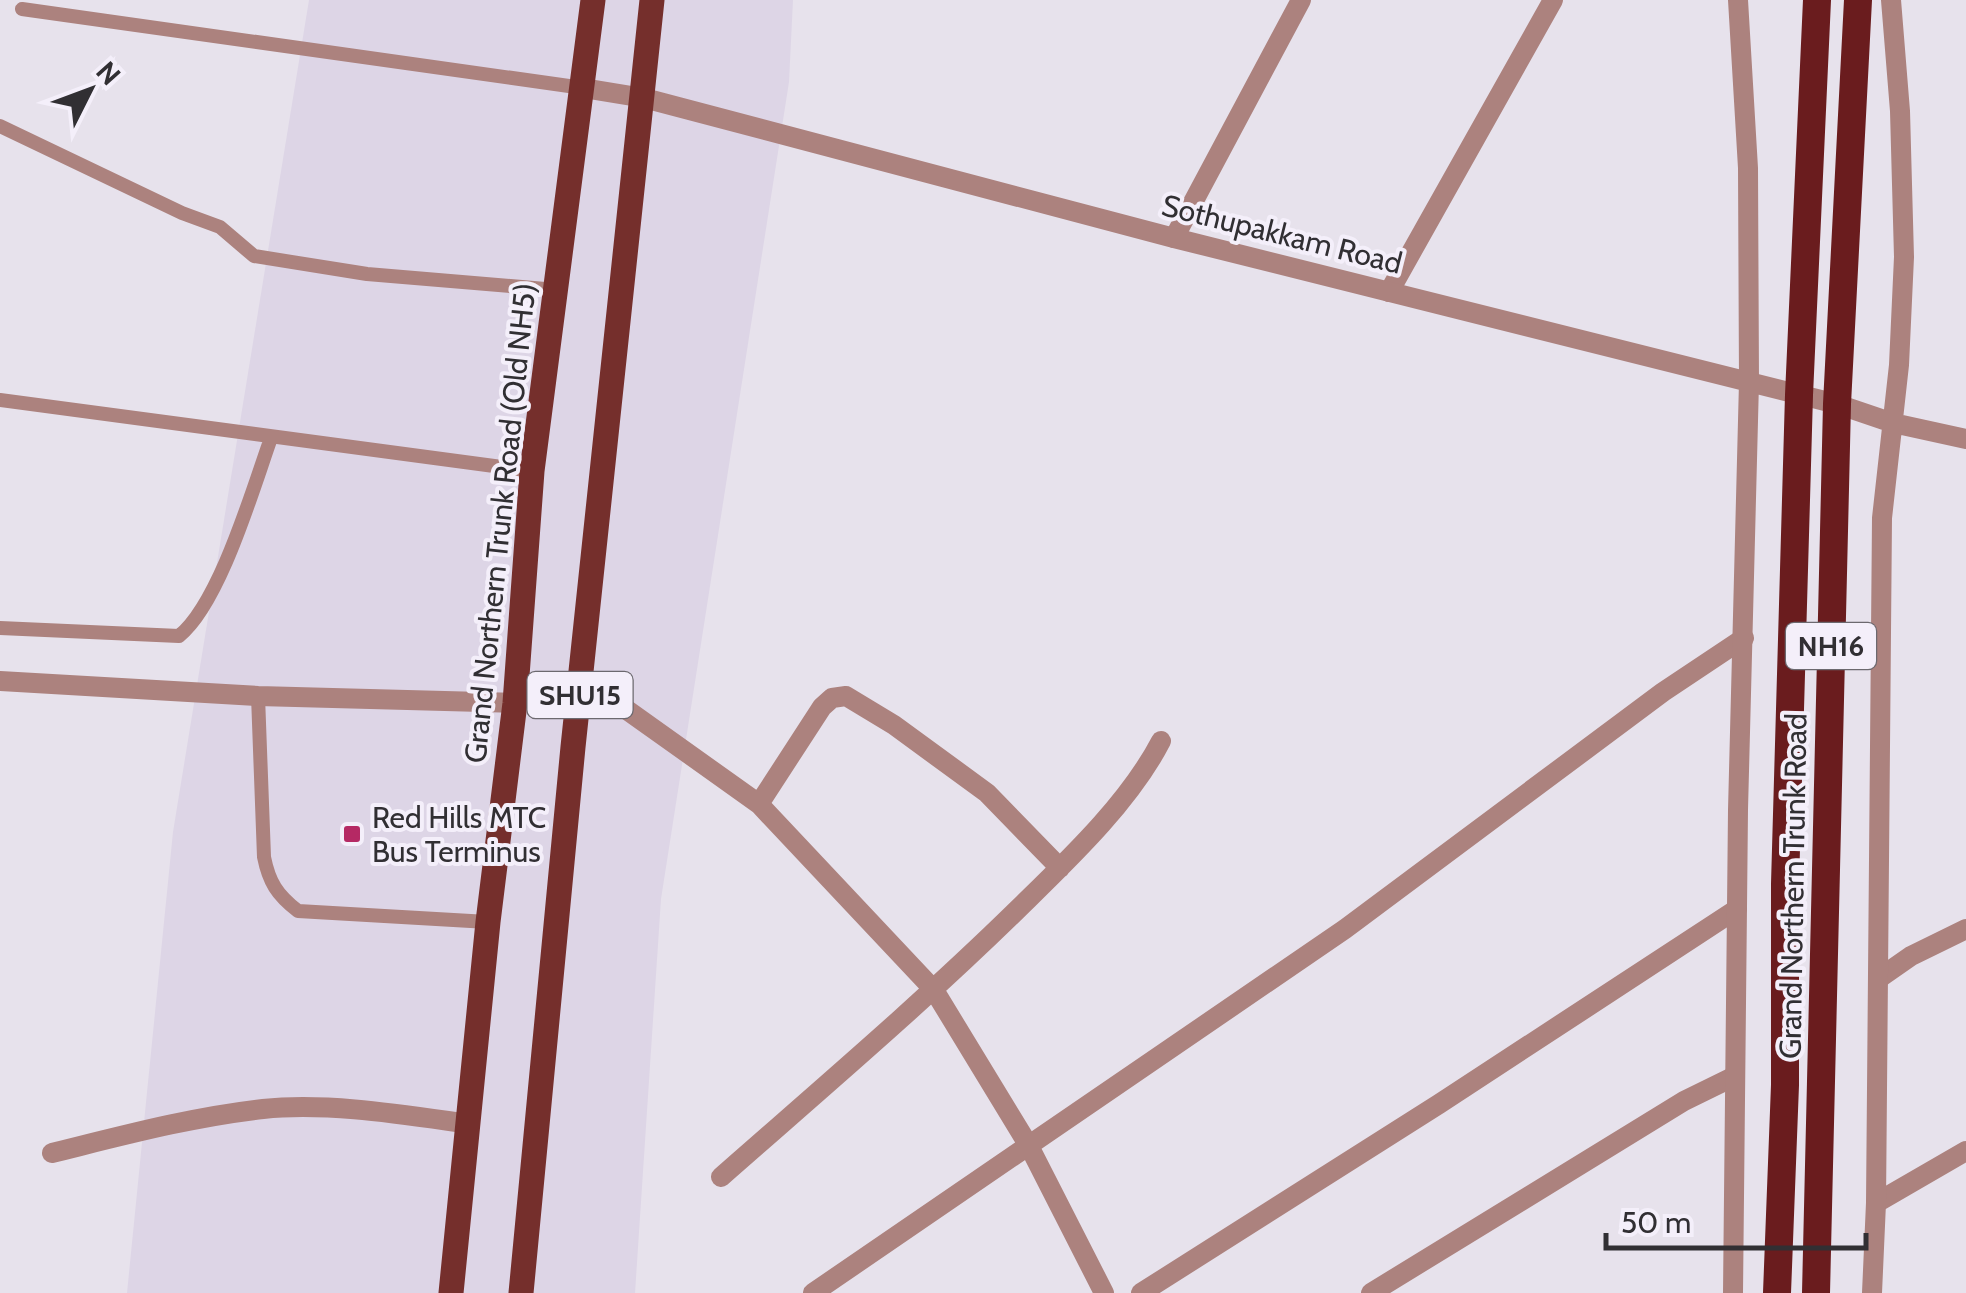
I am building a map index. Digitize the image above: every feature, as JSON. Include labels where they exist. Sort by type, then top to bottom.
[{"type":"highway","name":"Grand Northern Trunk Road","points":[[1777,1293],[1799,395],[1817,0]]},
{"type":"highway","name":"Grand Northern Trunk Road","points":[[1816,1293],[1837,404],[1858,0]]},
{"type":"main road","name":"Grand Northern Trunk Road (Old NH5)","points":[[451,1293],[488,922],[515,704],[532,472],[593,0]]},
{"type":"main road","name":"SHU15","points":[[520,1293],[652,0]]},
{"type":"street","points":[[1174,238],[1301,0]]},
{"type":"street","points":[[1389,292],[1552,0]]},
{"type":"street","points":[[1727,1291],[1736,1076],[1749,382],[1748,168],[1738,0]]},
{"type":"street","points":[[1872,1293],[1882,518],[1904,257],[1900,111],[1891,0]]},
{"type":"street","name":"Sothupakkam Road","points":[[582,88],[644,98],[1174,238],[1966,439]]},
{"type":"street","points":[[813,1293],[1345,928],[1663,692],[1744,638]]},
{"type":"street","points":[[0,681],[258,696],[515,704]]},
{"type":"street","points":[[581,682],[620,705],[759,804],[934,990],[1029,1146],[1104,1293]]},
{"type":"street","points":[[759,804],[822,707],[832,698],[846,696],[987,793],[1060,868]]},
{"type":"street","points":[[721,1177],[934,990],[1060,868],[1147,770],[1161,741]]},
{"type":"street","points":[[1140,1293],[1439,1104],[1737,908]]},
{"type":"street","points":[[1878,979],[1911,956],[1966,929]]},
{"type":"street","points":[[1371,1293],[1684,1101],[1736,1076]]},
{"type":"street","points":[[52,1153],[160,1126],[266,1108],[378,1111],[470,1124]]},
{"type":"street","points":[[1876,1203],[1966,1151]]},
{"type":"lane","points":[[22,10],[582,88]]},
{"type":"lane","points":[[0,126],[182,213],[220,227],[254,256],[367,274],[557,290]]},
{"type":"lane","points":[[0,400],[532,472]]},
{"type":"lane","points":[[0,628],[179,636],[188,629],[233,545],[271,438]]},
{"type":"lane","points":[[258,696],[264,857],[269,880],[281,898],[298,910],[488,922]]},
{"type":"shaded area","points":[[309,0],[793,0],[789,82],[661,899],[635,1293],[127,1293],[173,832]]},
{"type":"place","name":"Red Hills MTC Bus Terminus","points":[[352,834]]}]
